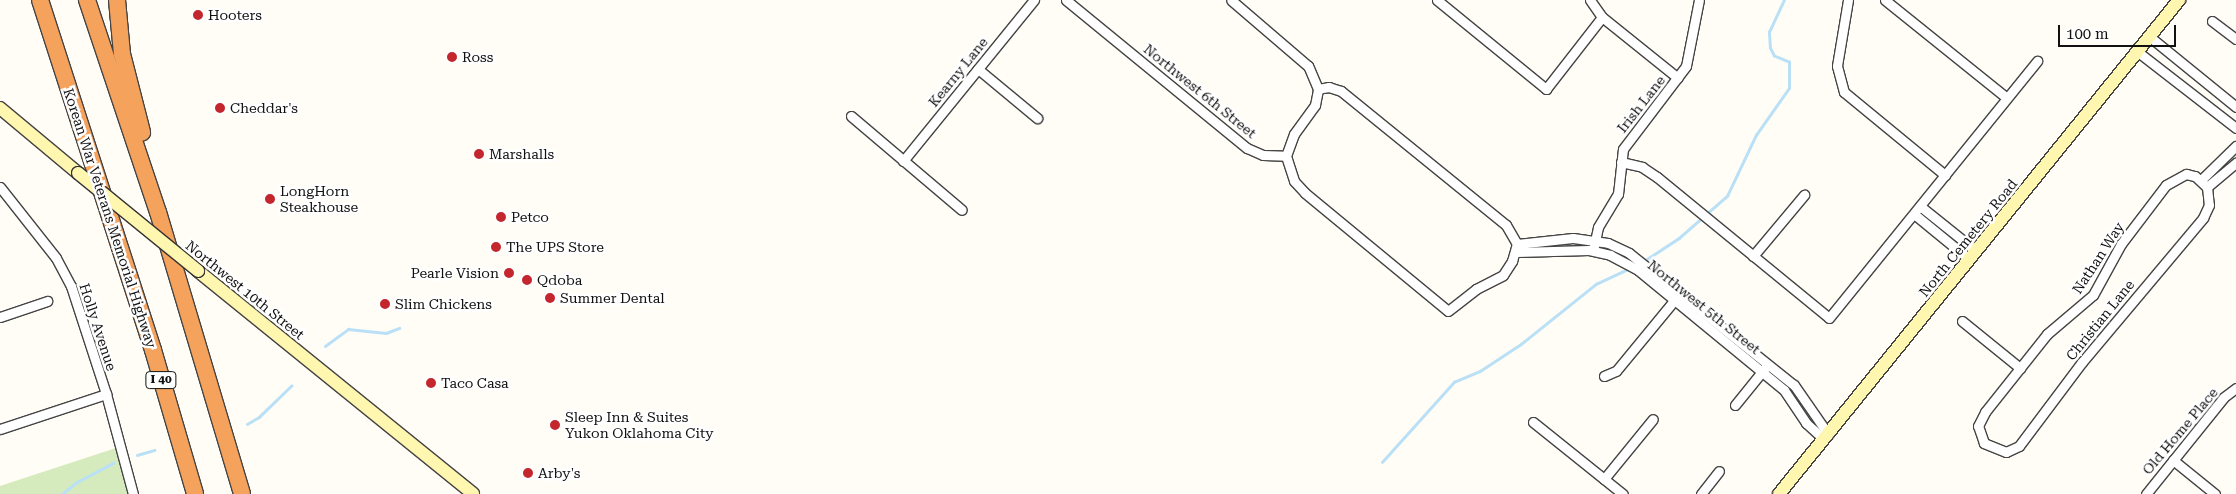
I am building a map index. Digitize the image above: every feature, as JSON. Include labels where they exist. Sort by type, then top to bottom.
[{"type":"highway","name":"Korean War Veterans Memorial Highway","points":[[40,0],[150,340],[195,494]]},
{"type":"highway","points":[[87,0],[158,212],[242,494]]},
{"type":"highway","points":[[117,0],[122,54],[152,170],[158,212]]},
{"type":"street","name":"Kearny Lane","points":[[903,161],[1034,0]]},
{"type":"street","name":"Northwest 6th Street","points":[[1066,0],[1246,148],[1263,155],[1286,156]]},
{"type":"street","points":[[1231,0],[1308,66],[1318,89],[1315,105],[1294,134],[1286,156],[1294,181],[1305,193],[1448,311],[1476,290],[1499,279],[1517,248],[1506,225],[1341,91],[1329,87],[1318,89]]},
{"type":"street","points":[[1437,0],[1546,89],[1602,17]]},
{"type":"street","points":[[1590,0],[1602,17],[1678,78]]},
{"type":"street","name":"Irish Lane","points":[[1594,252],[1594,241],[1598,227],[1618,194],[1623,149],[1678,78],[1690,55],[1699,0]]},
{"type":"street","points":[[1848,0],[1837,66],[1844,92],[1945,175]]},
{"type":"street","points":[[1885,0],[2007,98]]},
{"type":"street","name":"North Cemetery Road","points":[[1780,494],[2180,0]]},
{"type":"street","points":[[2212,21],[2236,40]]},
{"type":"street","points":[[2150,37],[2236,107]]},
{"type":"street","points":[[2138,52],[2236,128]]},
{"type":"street","points":[[1621,162],[1642,167],[1657,177],[1829,318],[2037,61]]},
{"type":"street","points":[[978,69],[1037,118]]},
{"type":"street","name":"Northwest 10th Street","points":[[0,109],[472,494]]},
{"type":"street","points":[[851,116],[962,210]]},
{"type":"street","points":[[2204,184],[2236,146]]},
{"type":"street","points":[[2204,184],[2236,162]]},
{"type":"street","name":"Nathan Way","points":[[1993,448],[1984,443],[1979,434],[1980,420],[2047,334],[2093,295],[2121,244],[2166,185],[2186,174],[2204,184]]},
{"type":"street","name":"Christian Lane","points":[[1993,448],[2011,451],[2029,435],[2082,362],[2203,218],[2209,205],[2204,184]]},
{"type":"street","name":"Holly Avenue","points":[[0,187],[56,258],[71,286],[106,394],[133,494]]},
{"type":"street","points":[[1753,256],[1804,195]]},
{"type":"street","points":[[1920,206],[1973,255]]},
{"type":"street","points":[[1914,214],[1973,255]]},
{"type":"street","name":"Northwest 5th Street","points":[[1517,248],[1573,238],[1594,241],[1629,253],[1765,368],[1794,385],[1826,436]]},
{"type":"street","name":"Northwest 5th Street","points":[[1517,248],[1594,252],[1610,255],[1638,270],[1678,296]]},
{"type":"street","points":[[1604,376],[1616,371],[1678,296]]},
{"type":"street","points":[[0,316],[47,301]]},
{"type":"street","points":[[1962,321],[2020,368]]},
{"type":"street","points":[[1735,404],[1765,368]]},
{"type":"street","name":"Old Home Place","points":[[2146,494],[2224,397],[2236,388]]},
{"type":"street","points":[[0,429],[106,394]]},
{"type":"street","points":[[1604,479],[1653,418]]},
{"type":"street","points":[[1533,422],[1622,494]]},
{"type":"street","points":[[2173,460],[2215,494]]},
{"type":"street","points":[[1701,494],[1719,472]]},
{"type":"green space","points":[[116,448],[128,494],[0,494],[0,486]]},
{"type":"waterway","points":[[1644,261],[1679,238],[1727,196],[1756,135],[1789,88],[1789,62],[1774,56],[1770,48],[1769,32],[1784,0]]},
{"type":"waterway","points":[[1382,462],[1454,382],[1480,371],[1521,344],[1596,284],[1630,268]]},
{"type":"waterway","points":[[325,346],[348,329],[386,333],[399,328]]},
{"type":"waterway","points":[[247,424],[259,417],[291,386]]},
{"type":"waterway","points":[[137,455],[154,450]]},
{"type":"waterway","points":[[62,494],[77,482],[113,463]]},
{"type":"place","name":"Hooters","points":[[198,15]]},
{"type":"place","name":"Ross","points":[[452,57]]},
{"type":"place","name":"Cheddar's","points":[[220,108]]},
{"type":"place","name":"Marshalls","points":[[479,154]]},
{"type":"place","name":"LongHorn Steakhouse","points":[[270,199]]},
{"type":"place","name":"Petco","points":[[501,217]]},
{"type":"place","name":"The UPS Store","points":[[496,247]]},
{"type":"place","name":"Pearle Vision","points":[[509,273]]},
{"type":"place","name":"Qdoba","points":[[527,280]]},
{"type":"place","name":"Summer Dental","points":[[550,298]]},
{"type":"place","name":"Slim Chickens","points":[[385,304]]},
{"type":"place","name":"Taco Casa","points":[[431,383]]},
{"type":"place","name":"Sleep Inn & Suites Yukon Oklahoma City","points":[[555,425]]},
{"type":"place","name":"Arby's","points":[[528,473]]}]
